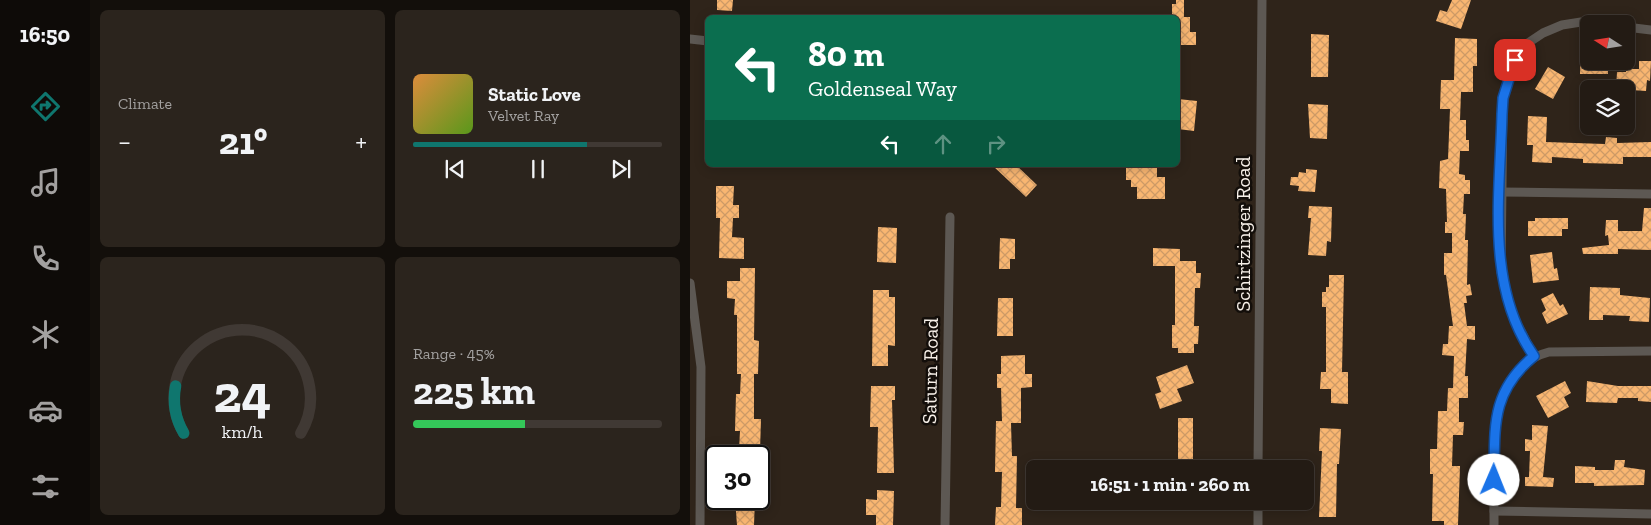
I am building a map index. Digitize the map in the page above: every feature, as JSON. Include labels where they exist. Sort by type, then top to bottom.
[{"type":"street","name":"Schirtzinger Road","points":[[1258,460],[1262,0]]},
{"type":"street","points":[[1534,356],[1510,312],[1500,272],[1503,98],[1515,60],[1528,43],[1543,33],[1571,23],[1580,23]]},
{"type":"street","points":[[1635,28],[1651,30]]},
{"type":"street","points":[[690,39],[705,42]]},
{"type":"street","points":[[1500,192],[1651,194]]},
{"type":"street","name":"Saturn Road","points":[[945,525],[950,217]]},
{"type":"street","points":[[690,283],[701,367],[700,525]]},
{"type":"street","points":[[1494,525],[1498,410],[1509,380],[1534,356],[1569,350],[1651,351]]},
{"type":"street","points":[[1258,510],[1258,525]]},
{"type":"street","points":[[1494,511],[1651,514]]},
{"type":"building","points":[[717,0],[733,0],[732,11],[717,10]]},
{"type":"building","points":[[1176,0],[1184,0],[1184,17],[1190,17],[1190,32],[1196,32],[1196,45],[1180,45],[1180,15],[1172,15],[1172,4],[1176,4]]},
{"type":"building","points":[[1452,0],[1471,0],[1461,29],[1436,21],[1440,10],[1447,12]]},
{"type":"building","points":[[1311,34],[1329,35],[1328,77],[1311,77]]},
{"type":"building","points":[[1455,38],[1477,39],[1477,66],[1473,66],[1473,92],[1461,92],[1460,120],[1466,120],[1466,140],[1469,140],[1469,151],[1460,151],[1459,174],[1465,175],[1465,180],[1470,180],[1470,194],[1464,194],[1463,214],[1466,214],[1465,240],[1468,240],[1467,285],[1470,284],[1472,295],[1466,296],[1467,303],[1464,303],[1467,326],[1475,326],[1475,340],[1467,339],[1465,376],[1468,376],[1468,398],[1459,398],[1459,422],[1464,422],[1463,435],[1453,435],[1452,466],[1460,466],[1458,525],[1444,525],[1444,521],[1432,521],[1433,474],[1430,474],[1430,449],[1437,449],[1438,411],[1447,411],[1448,388],[1453,388],[1454,356],[1442,355],[1443,344],[1448,344],[1449,326],[1453,326],[1446,275],[1444,275],[1444,253],[1452,253],[1452,233],[1445,233],[1445,222],[1447,222],[1446,189],[1439,188],[1440,161],[1448,159],[1450,109],[1440,109],[1441,80],[1454,80]]},
{"type":"building","points":[[1639,61],[1651,61],[1650,81],[1647,80],[1646,91],[1635,90],[1635,80],[1617,80],[1617,72],[1639,69]]},
{"type":"building","points":[[1548,67],[1565,77],[1553,99],[1535,89]]},
{"type":"building","points":[[1580,70],[1608,70],[1608,74],[1580,74]]},
{"type":"building","points":[[1180,99],[1197,101],[1194,131],[1180,129]]},
{"type":"building","points":[[1308,104],[1328,105],[1327,139],[1310,138]]},
{"type":"building","points":[[1528,116],[1547,117],[1546,142],[1605,144],[1606,137],[1617,138],[1617,143],[1651,142],[1651,157],[1623,157],[1623,164],[1583,163],[1583,159],[1552,157],[1552,163],[1532,162],[1533,145],[1527,145]]},
{"type":"building","points":[[994,167],[1018,167],[1037,185],[1026,197]]},
{"type":"building","points":[[1126,167],[1157,167],[1157,177],[1165,177],[1165,199],[1137,199],[1137,187],[1131,187],[1131,180],[1126,180]]},
{"type":"building","points":[[1306,169],[1317,170],[1315,192],[1298,191],[1299,186],[1290,185],[1291,177],[1298,177],[1299,172],[1306,173]]},
{"type":"building","points":[[716,186],[734,186],[733,205],[739,205],[739,218],[733,218],[732,237],[744,238],[744,259],[719,258],[720,218],[716,218]]},
{"type":"building","points":[[1309,206],[1332,207],[1331,242],[1327,241],[1326,256],[1308,255],[1311,218],[1308,218]]},
{"type":"building","points":[[1644,208],[1651,208],[1651,250],[1618,249],[1618,254],[1583,254],[1582,248],[1609,245],[1608,235],[1605,236],[1606,220],[1618,220],[1618,231],[1642,231]]},
{"type":"building","points":[[1535,218],[1568,218],[1568,229],[1562,229],[1562,236],[1528,236],[1528,221],[1535,221]]},
{"type":"building","points":[[878,227],[897,228],[896,263],[877,262]]},
{"type":"building","points":[[1000,238],[1015,239],[1015,259],[1010,259],[1010,269],[999,269]]},
{"type":"building","points":[[1153,248],[1180,249],[1180,261],[1196,261],[1196,273],[1201,273],[1200,288],[1195,288],[1194,326],[1199,326],[1198,344],[1194,344],[1194,353],[1178,353],[1178,348],[1172,348],[1172,325],[1175,325],[1175,266],[1153,266]]},
{"type":"building","points":[[1552,252],[1554,269],[1557,268],[1559,280],[1533,283],[1530,255]]},
{"type":"building","points":[[740,268],[755,268],[754,340],[759,341],[758,374],[754,374],[754,419],[761,419],[760,445],[739,445],[740,431],[735,431],[736,394],[740,394],[741,374],[737,374],[737,315],[734,315],[735,299],[727,298],[727,281],[740,281]]},
{"type":"building","points":[[1329,275],[1344,275],[1342,372],[1348,372],[1348,404],[1331,403],[1331,389],[1320,389],[1321,372],[1326,372],[1326,307],[1322,307],[1322,292],[1326,292],[1326,287],[1329,287]]},
{"type":"building","points":[[1590,287],[1620,288],[1620,295],[1650,298],[1649,322],[1629,321],[1630,316],[1603,315],[1603,320],[1589,320]]},
{"type":"building","points":[[873,290],[889,290],[889,297],[895,297],[895,346],[888,345],[888,366],[872,366]]},
{"type":"building","points":[[1553,293],[1560,306],[1563,304],[1568,314],[1547,324],[1542,313],[1546,310],[1541,299]]},
{"type":"building","points":[[998,298],[1013,298],[1013,336],[997,336]]},
{"type":"building","points":[[1025,355],[1025,374],[1032,374],[1032,387],[1021,388],[1021,423],[1011,423],[1012,456],[1017,456],[1016,508],[1022,508],[1022,525],[995,525],[996,507],[1001,507],[1002,472],[995,472],[996,421],[1002,421],[1001,388],[997,388],[997,374],[1001,374],[1001,356]]},
{"type":"building","points":[[1187,365],[1194,383],[1177,389],[1182,401],[1160,409],[1155,394],[1161,392],[1156,377]]},
{"type":"building","points":[[1565,381],[1571,393],[1564,397],[1569,407],[1548,418],[1536,396]]},
{"type":"building","points":[[1587,381],[1618,386],[1651,386],[1651,402],[1638,401],[1638,398],[1618,398],[1617,403],[1586,402]]},
{"type":"building","points":[[871,386],[895,386],[895,400],[892,400],[894,473],[877,473],[878,427],[870,427]]},
{"type":"building","points":[[1178,418],[1193,418],[1193,459],[1178,459]]},
{"type":"building","points":[[1532,425],[1548,426],[1543,477],[1554,478],[1553,487],[1525,486],[1525,477],[1529,477],[1530,451],[1525,451],[1525,439],[1532,440]]},
{"type":"building","points":[[1320,428],[1341,429],[1339,464],[1337,464],[1336,517],[1319,517],[1322,451],[1319,451]]},
{"type":"building","points":[[1615,460],[1625,460],[1624,467],[1645,470],[1644,485],[1594,486],[1594,483],[1575,483],[1575,466],[1595,467],[1595,470],[1614,470]]},
{"type":"building","points":[[877,490],[894,491],[893,525],[876,525],[876,515],[866,515],[866,499],[877,500]]},
{"type":"building","points":[[736,510],[755,510],[754,525],[737,525]]},
{"type":"route","points":[[1494,480],[1496,424],[1501,396],[1509,380],[1521,366],[1534,356],[1510,312],[1500,272],[1503,98],[1515,60]]}]
